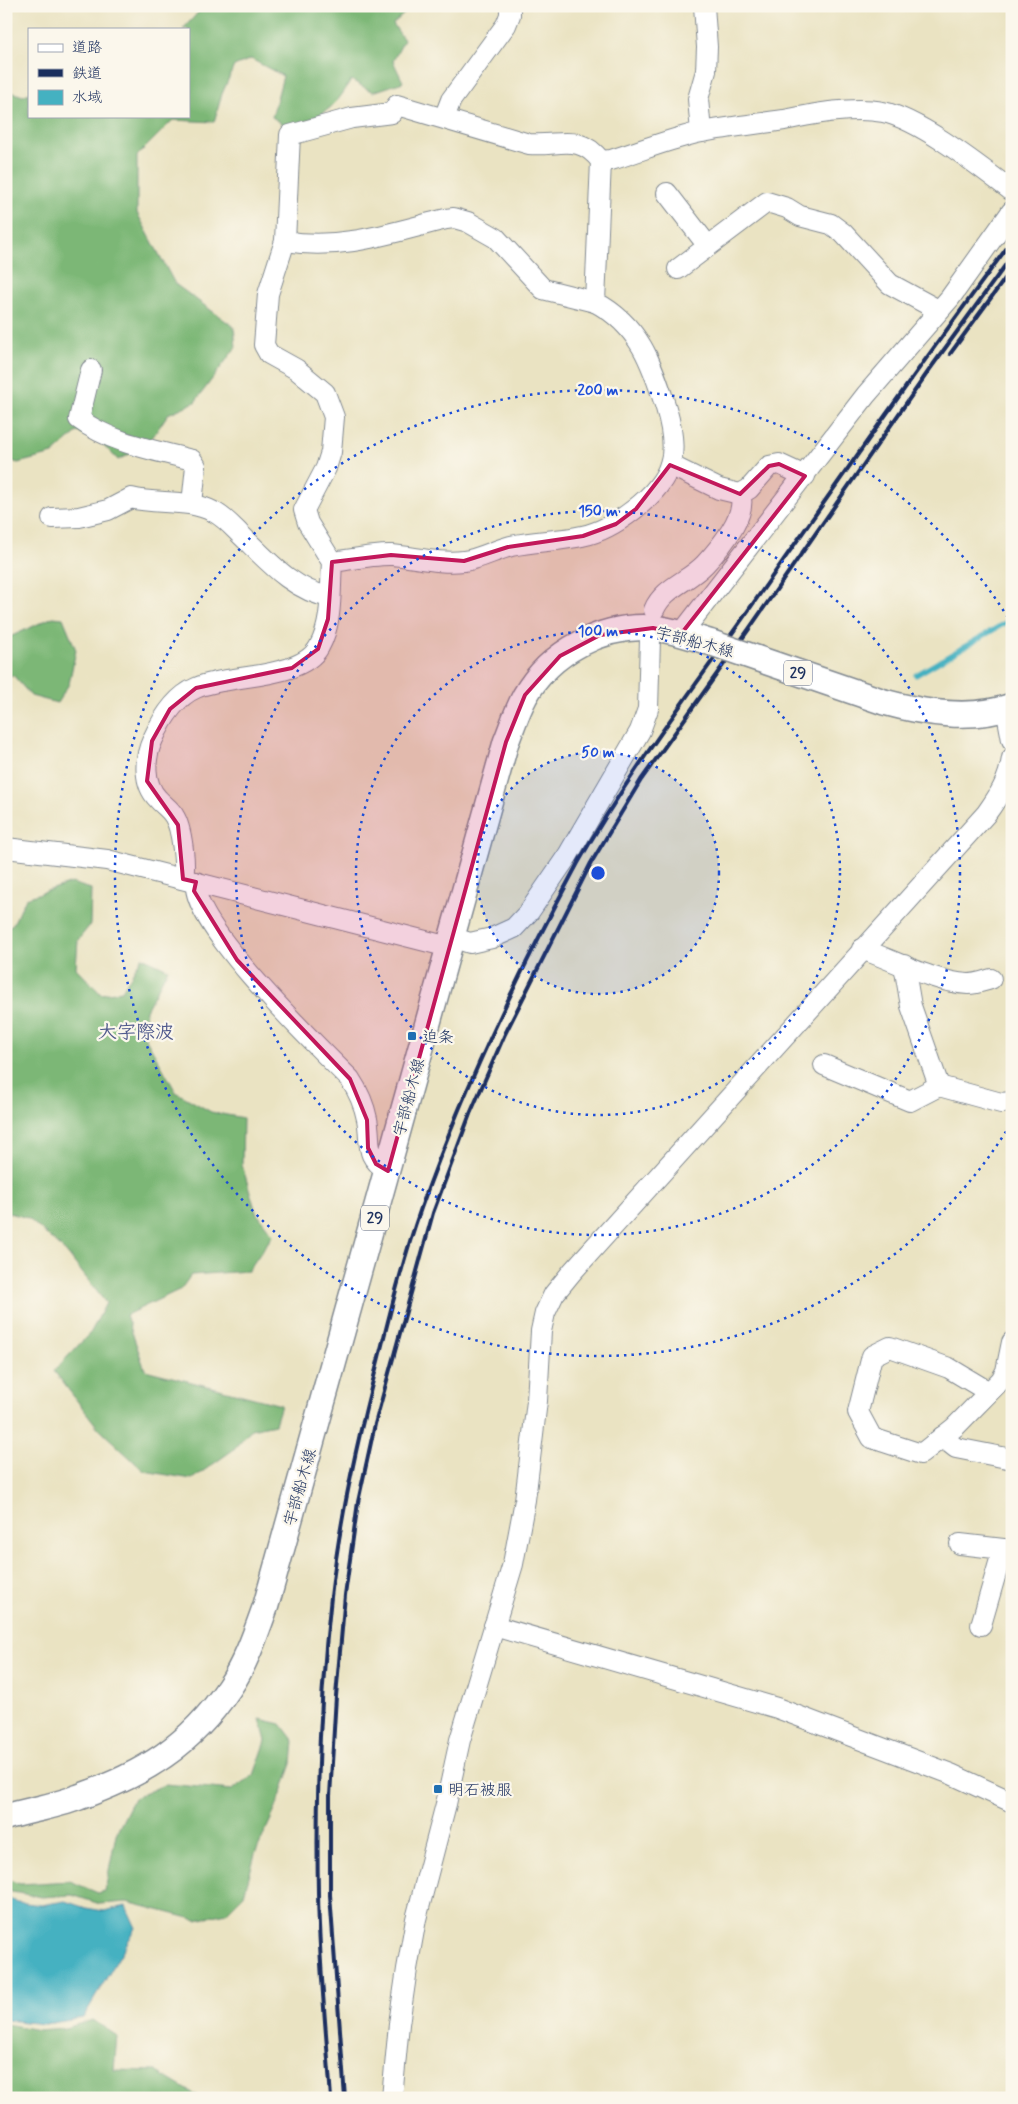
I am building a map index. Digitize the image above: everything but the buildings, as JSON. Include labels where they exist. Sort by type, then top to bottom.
[{"type":"main road","name":"宇部船木線","points":[[6,1817],[78,1798],[148,1767],[171,1752],[211,1712],[230,1687],[248,1653],[266,1605],[506,742],[525,695],[547,667],[560,656],[600,635],[624,629],[644,628],[681,634],[712,643],[884,702],[919,711],[956,714],[1009,707]]},
{"type":"street","points":[[444,118],[451,100],[506,25],[510,15],[510,6]]},
{"type":"street","points":[[701,132],[698,99],[706,71],[707,47],[704,6]]},
{"type":"street","points":[[388,1171],[376,1164],[368,1148],[367,1120],[360,1095],[350,1079],[237,960],[199,902],[184,870],[178,825],[174,816],[157,798],[147,781],[147,763],[152,741],[170,709],[181,697],[196,688],[292,668],[318,650],[328,619],[332,562],[308,524],[304,510],[326,468],[331,452],[334,416],[325,393],[296,369],[269,354],[264,345],[268,294],[285,241],[290,135],[352,118],[392,113],[397,105],[529,144],[542,146],[574,141],[594,152],[600,161],[595,302]]},
{"type":"street","points":[[600,161],[611,160],[701,132],[816,114],[870,110],[884,112],[900,118],[929,134],[974,163],[1012,192]]},
{"type":"street","points":[[667,193],[708,246]]},
{"type":"street","points":[[678,269],[767,202],[787,208],[800,216],[832,224],[843,233],[890,284],[938,310]]},
{"type":"street","points":[[681,634],[892,362],[950,298],[1012,211]]},
{"type":"street","points":[[285,241],[325,244],[371,239],[446,219],[454,218],[468,222],[496,238],[543,288],[595,302],[620,317],[638,340],[655,374],[672,434],[670,465],[659,484],[636,509],[616,524],[583,536],[508,547],[464,561],[439,562],[391,555],[332,562]]},
{"type":"street","points":[[91,370],[79,419],[95,431],[139,446],[192,460],[196,466],[192,504]]},
{"type":"street","points":[[670,465],[718,489],[740,494],[749,489],[769,466],[779,464],[805,476]]},
{"type":"street","points":[[654,610],[658,602],[666,594],[704,565],[738,521],[743,503],[740,494]]},
{"type":"street","points":[[52,518],[79,517],[108,510],[131,498],[146,502],[192,504],[214,512],[226,520],[260,554],[306,591],[330,597]]},
{"type":"street","points":[[6,848],[107,860],[450,942],[470,943],[500,934],[514,928],[543,893],[640,731],[648,709],[650,640]]},
{"type":"street","points":[[1009,707],[1012,740]]},
{"type":"street","points":[[392,2098],[399,2024],[416,1919],[446,1804],[460,1740],[513,1564],[525,1500],[545,1313],[554,1294],[862,949],[986,814],[1001,794],[1012,758]]},
{"type":"street","points":[[862,949],[917,972],[954,982],[970,984],[991,979]]},
{"type":"street","points":[[904,965],[911,1006],[939,1086]]},
{"type":"street","points":[[824,1065],[910,1102],[939,1086],[1001,1103],[1012,1102]]},
{"type":"street","points":[[989,1392],[949,1368],[890,1347],[872,1356],[858,1412],[872,1438],[921,1454],[955,1427],[1009,1372],[1012,1342]]},
{"type":"street","points":[[942,1437],[956,1448],[1012,1459]]},
{"type":"street","points":[[960,1544],[1008,1549],[981,1625]]},
{"type":"street","points":[[494,1626],[776,1708],[951,1774],[1012,1802]]},
{"type":"highlighted area","points":[[779,464],[805,476],[681,634],[653,628],[600,635],[560,656],[525,695],[506,742],[388,1171],[376,1164],[368,1148],[367,1120],[350,1079],[237,960],[194,891],[196,882],[183,879],[178,825],[147,781],[152,741],[170,709],[196,688],[292,668],[318,649],[328,619],[332,562],[391,555],[464,561],[508,547],[583,536],[616,524],[636,509],[670,465],[740,494],[769,466]]},
{"type":"green space","points":[[204,6],[412,6],[393,24],[404,40],[393,61],[403,82],[373,92],[351,80],[339,99],[326,111],[289,128],[272,117],[283,76],[251,59],[234,66],[222,94],[214,122],[173,120],[137,156],[137,213],[175,284],[234,327],[236,347],[195,402],[168,414],[148,444],[118,460],[98,439],[77,432],[53,454],[18,463],[6,459],[6,90],[23,96],[28,94],[28,118],[190,118],[190,28],[184,28]]},
{"type":"green space","points":[[53,617],[63,618],[76,650],[69,684],[57,703],[31,696],[14,676],[6,675],[6,636],[12,636]]},
{"type":"green space","points":[[71,883],[91,889],[90,925],[78,940],[76,968],[101,994],[122,991],[142,957],[168,969],[146,1010],[144,1035],[176,1092],[211,1112],[243,1118],[242,1165],[256,1212],[273,1235],[248,1271],[191,1275],[181,1289],[126,1315],[145,1370],[281,1405],[275,1424],[251,1429],[233,1450],[192,1479],[144,1471],[99,1429],[54,1371],[91,1332],[106,1303],[66,1252],[28,1218],[6,1212],[6,928],[13,924],[26,898]]},
{"type":"green space","points":[[260,1719],[281,1724],[294,1741],[292,1764],[276,1808],[255,1854],[244,1895],[226,1913],[197,1920],[127,1902],[100,1904],[72,1895],[42,1897],[6,1891],[6,1879],[20,1884],[70,1881],[98,1893],[105,1891],[116,1834],[134,1798],[166,1784],[232,1790],[254,1775],[266,1741]]},
{"type":"green space","points":[[93,2020],[117,2036],[114,2070],[156,2071],[201,2098],[6,2098],[6,2024],[39,2030],[65,2028]]},
{"type":"water","points":[[6,1898],[18,1902],[41,1905],[65,1901],[86,1908],[104,1911],[126,1906],[136,1928],[83,2018],[45,2024],[6,2020]]},
{"type":"waterway","points":[[916,675],[1012,619]]},
{"type":"railway","points":[[331,2098],[320,1944],[318,1856],[318,1782],[324,1671],[331,1597],[339,1538],[356,1451],[408,1247],[437,1164],[473,1076],[513,990],[597,830],[661,734],[847,470],[1012,241]]},
{"type":"railway","points":[[345,2098],[330,1895],[330,1796],[345,1595],[358,1502],[375,1424],[433,1213],[470,1114],[505,1034],[591,863],[641,780],[930,369],[1012,256]]},
{"type":"railway","points":[[950,354],[1012,269]]},
{"type":"place","name":"迫条","points":[[412,1036]]},
{"type":"place","name":"明石被服","points":[[438,1789]]},
{"type":"district","name":"大字際波","points":[[136,1031]]}]
